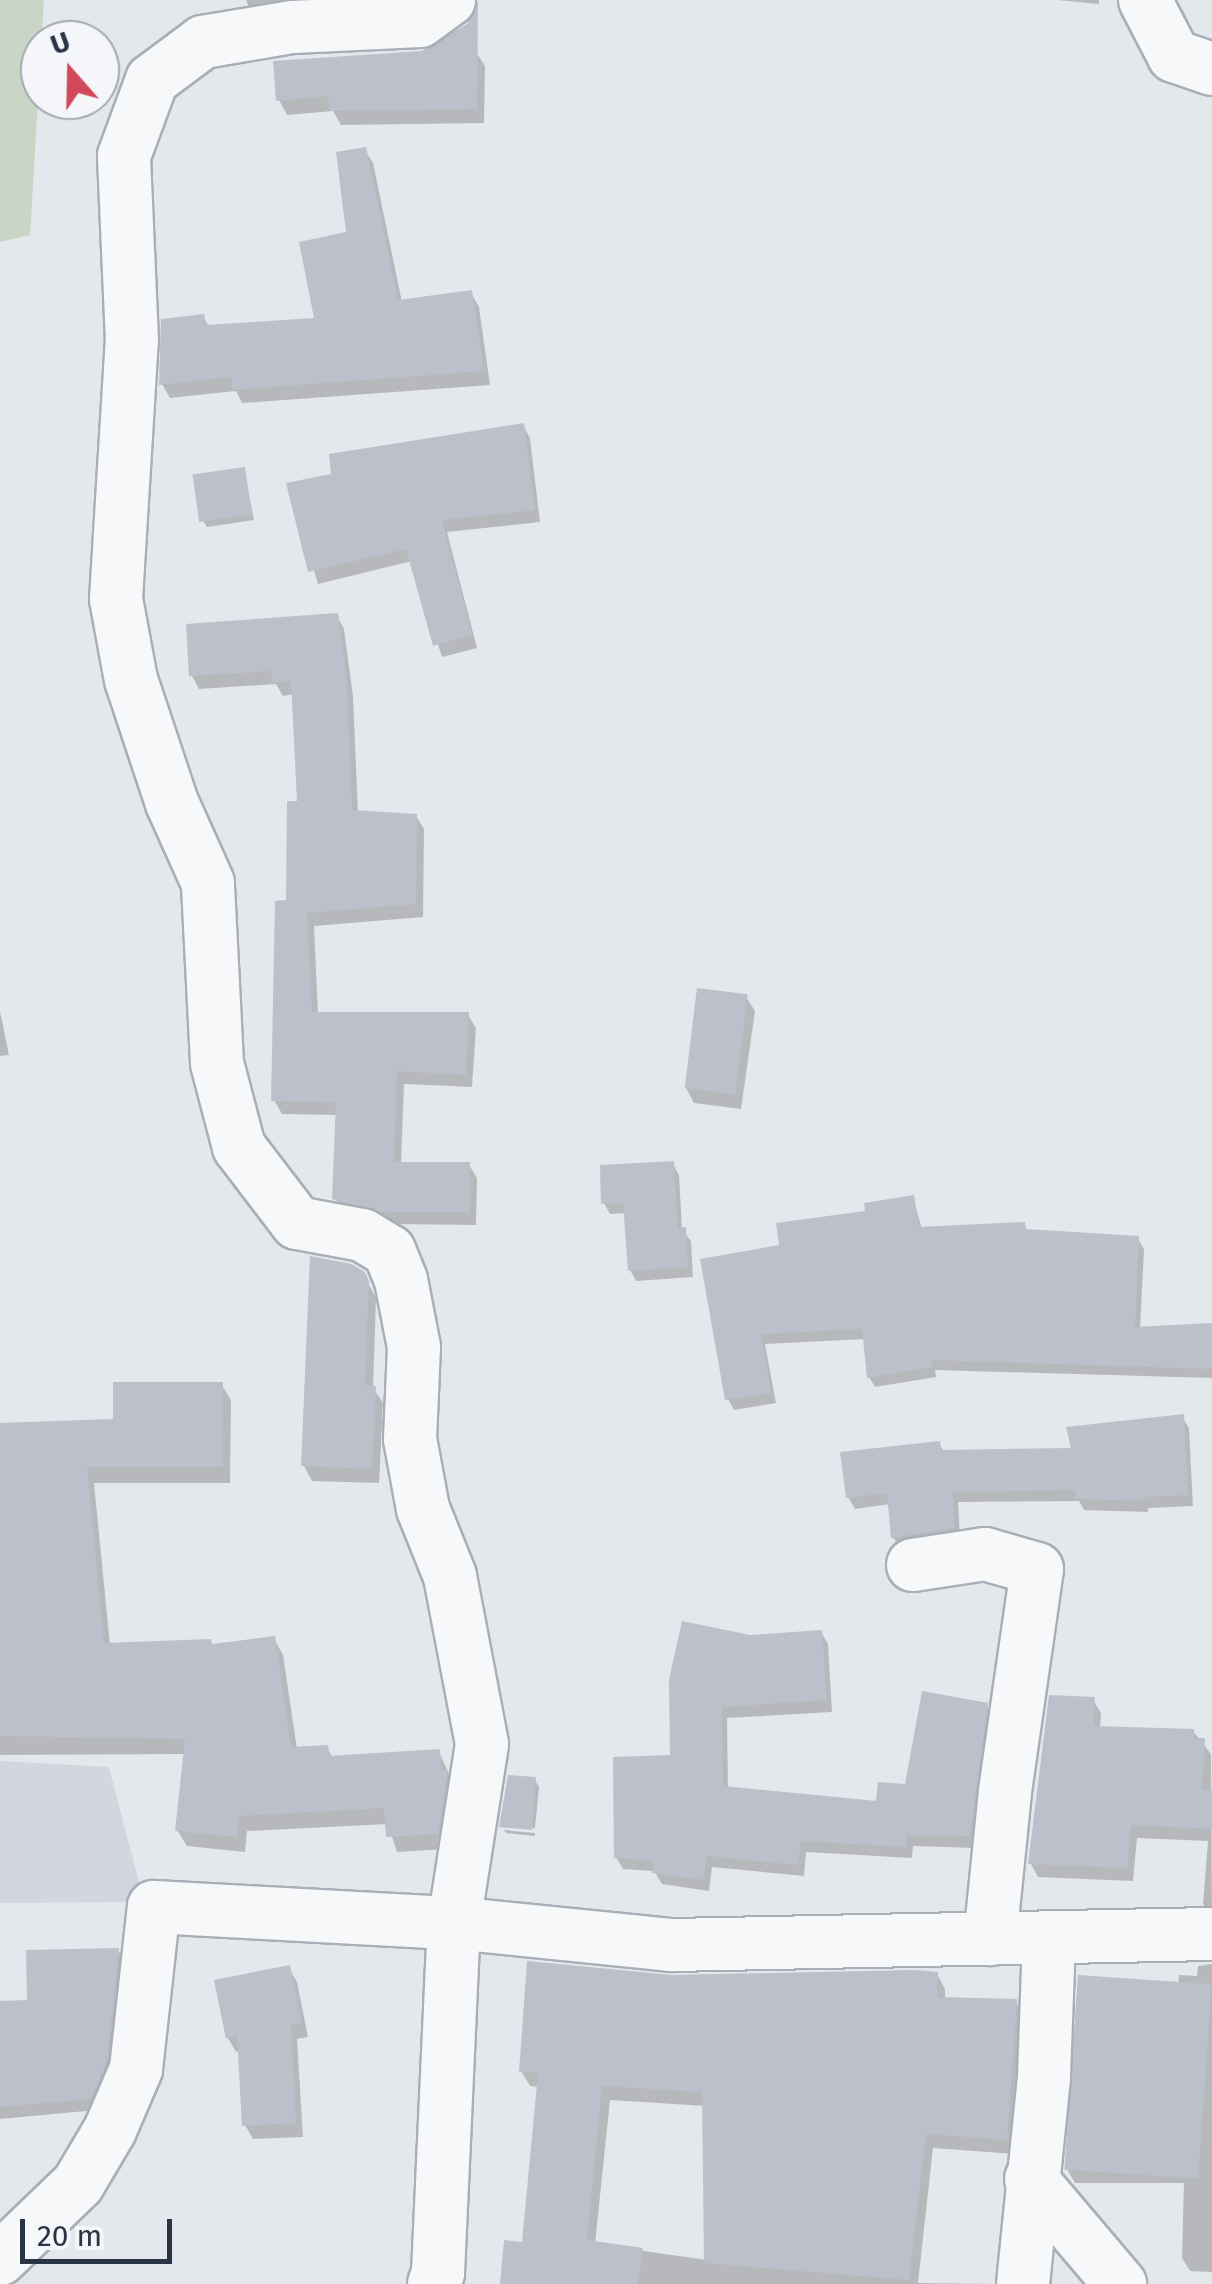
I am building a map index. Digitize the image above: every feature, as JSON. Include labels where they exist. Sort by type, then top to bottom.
[{"type":"street","points":[[434,2284],[438,2273],[454,1922],[482,1744],[450,1576],[424,1509],[410,1439],[414,1347],[401,1280],[389,1251],[362,1235],[297,1223],[239,1147],[216,1063],[208,882],[172,803],[130,680],[116,600],[132,341],[124,156],[152,80],[203,42],[292,27],[420,21],[449,0]]},
{"type":"street","points":[[1145,0],[1174,56],[1212,69]]},
{"type":"street","points":[[913,1565],[984,1554],[1038,1569],[1005,1792],[990,1940]]},
{"type":"street","points":[[0,2259],[78,2184],[110,2130],[136,2069],[154,1907],[454,1922],[672,1946],[1212,1934]]},
{"type":"street","points":[[1023,2284],[1044,2076],[1048,1938]]},
{"type":"street","points":[[1031,2178],[1120,2284]]},
{"type":"shaded area","points":[[0,1761],[109,1767],[144,1902],[0,1903]]},
{"type":"green space","points":[[0,0],[44,0],[43,20],[20,20],[20,120],[37,120],[30,235],[0,242]]},
{"type":"building","points":[[478,1],[477,109],[330,111],[328,96],[276,101],[273,61],[422,51],[467,24]]},
{"type":"building","points":[[366,147],[398,300],[472,290],[484,371],[232,390],[231,377],[159,385],[161,319],[204,314],[206,325],[314,318],[299,242],[346,232],[336,152]]},
{"type":"building","points":[[524,423],[535,510],[442,520],[472,635],[433,646],[406,549],[308,572],[286,483],[331,474],[329,454]]},
{"type":"building","points":[[245,467],[252,515],[199,522],[193,474]]},
{"type":"building","points":[[338,613],[347,681],[352,810],[417,814],[416,904],[307,913],[312,1012],[469,1012],[466,1075],[397,1071],[394,1162],[470,1162],[470,1212],[381,1212],[332,1199],[336,1102],[271,1101],[275,901],[286,900],[287,801],[297,801],[291,681],[273,683],[271,671],[189,676],[186,624]]},
{"type":"building","points":[[697,988],[748,994],[735,1094],[685,1088]]},
{"type":"building","points":[[674,1161],[678,1228],[686,1227],[688,1267],[628,1271],[623,1203],[601,1204],[600,1165]]},
{"type":"building","points":[[914,1195],[919,1227],[1025,1222],[1026,1229],[1139,1236],[1135,1327],[1212,1323],[1212,1369],[931,1360],[932,1367],[867,1378],[862,1329],[761,1334],[771,1393],[725,1400],[700,1259],[779,1245],[776,1223],[865,1211],[864,1203]]},
{"type":"building","points":[[310,1256],[351,1264],[365,1272],[369,1281],[365,1385],[376,1386],[372,1469],[301,1466]]},
{"type":"building","points":[[113,1382],[223,1382],[223,1467],[87,1467],[104,1643],[211,1639],[212,1644],[275,1636],[291,1747],[328,1745],[329,1756],[440,1749],[441,1770],[448,1770],[438,1834],[386,1837],[384,1808],[239,1816],[237,1837],[175,1831],[185,1739],[0,1736],[0,1423],[113,1419]]},
{"type":"building","points":[[1184,1414],[1188,1495],[1143,1497],[1144,1501],[1075,1499],[1076,1490],[953,1492],[955,1528],[891,1538],[887,1493],[846,1498],[840,1452],[940,1441],[941,1450],[1071,1448],[1066,1427]]},
{"type":"building","points":[[682,1621],[750,1635],[822,1630],[827,1700],[722,1707],[723,1786],[876,1801],[878,1782],[905,1784],[922,1691],[988,1703],[970,1836],[907,1835],[907,1847],[801,1841],[798,1865],[707,1856],[703,1880],[652,1873],[654,1861],[614,1858],[613,1757],[670,1755],[669,1680]]},
{"type":"building","points":[[1049,1695],[1095,1697],[1093,1726],[1194,1729],[1194,1738],[1205,1738],[1202,1790],[1212,1791],[1212,1829],[1131,1825],[1127,1868],[1028,1864]]},
{"type":"building","points":[[508,1775],[536,1777],[532,1830],[499,1827]]},
{"type":"building","points":[[119,1948],[107,2061],[91,2099],[0,2107],[0,2001],[27,2000],[26,1950]]},
{"type":"building","points":[[527,1961],[672,1975],[914,1970],[938,1972],[937,1997],[1017,1999],[1007,2140],[926,2134],[909,2280],[704,2263],[702,2092],[602,2086],[587,2240],[643,2248],[638,2284],[500,2284],[504,2240],[522,2242],[538,2073],[519,2072]]},
{"type":"building","points":[[290,1965],[302,2023],[291,2025],[296,2123],[242,2126],[237,2036],[226,2039],[214,1980]]},
{"type":"building","points":[[1078,1975],[1212,1984],[1198,2179],[1064,2170]]}]
